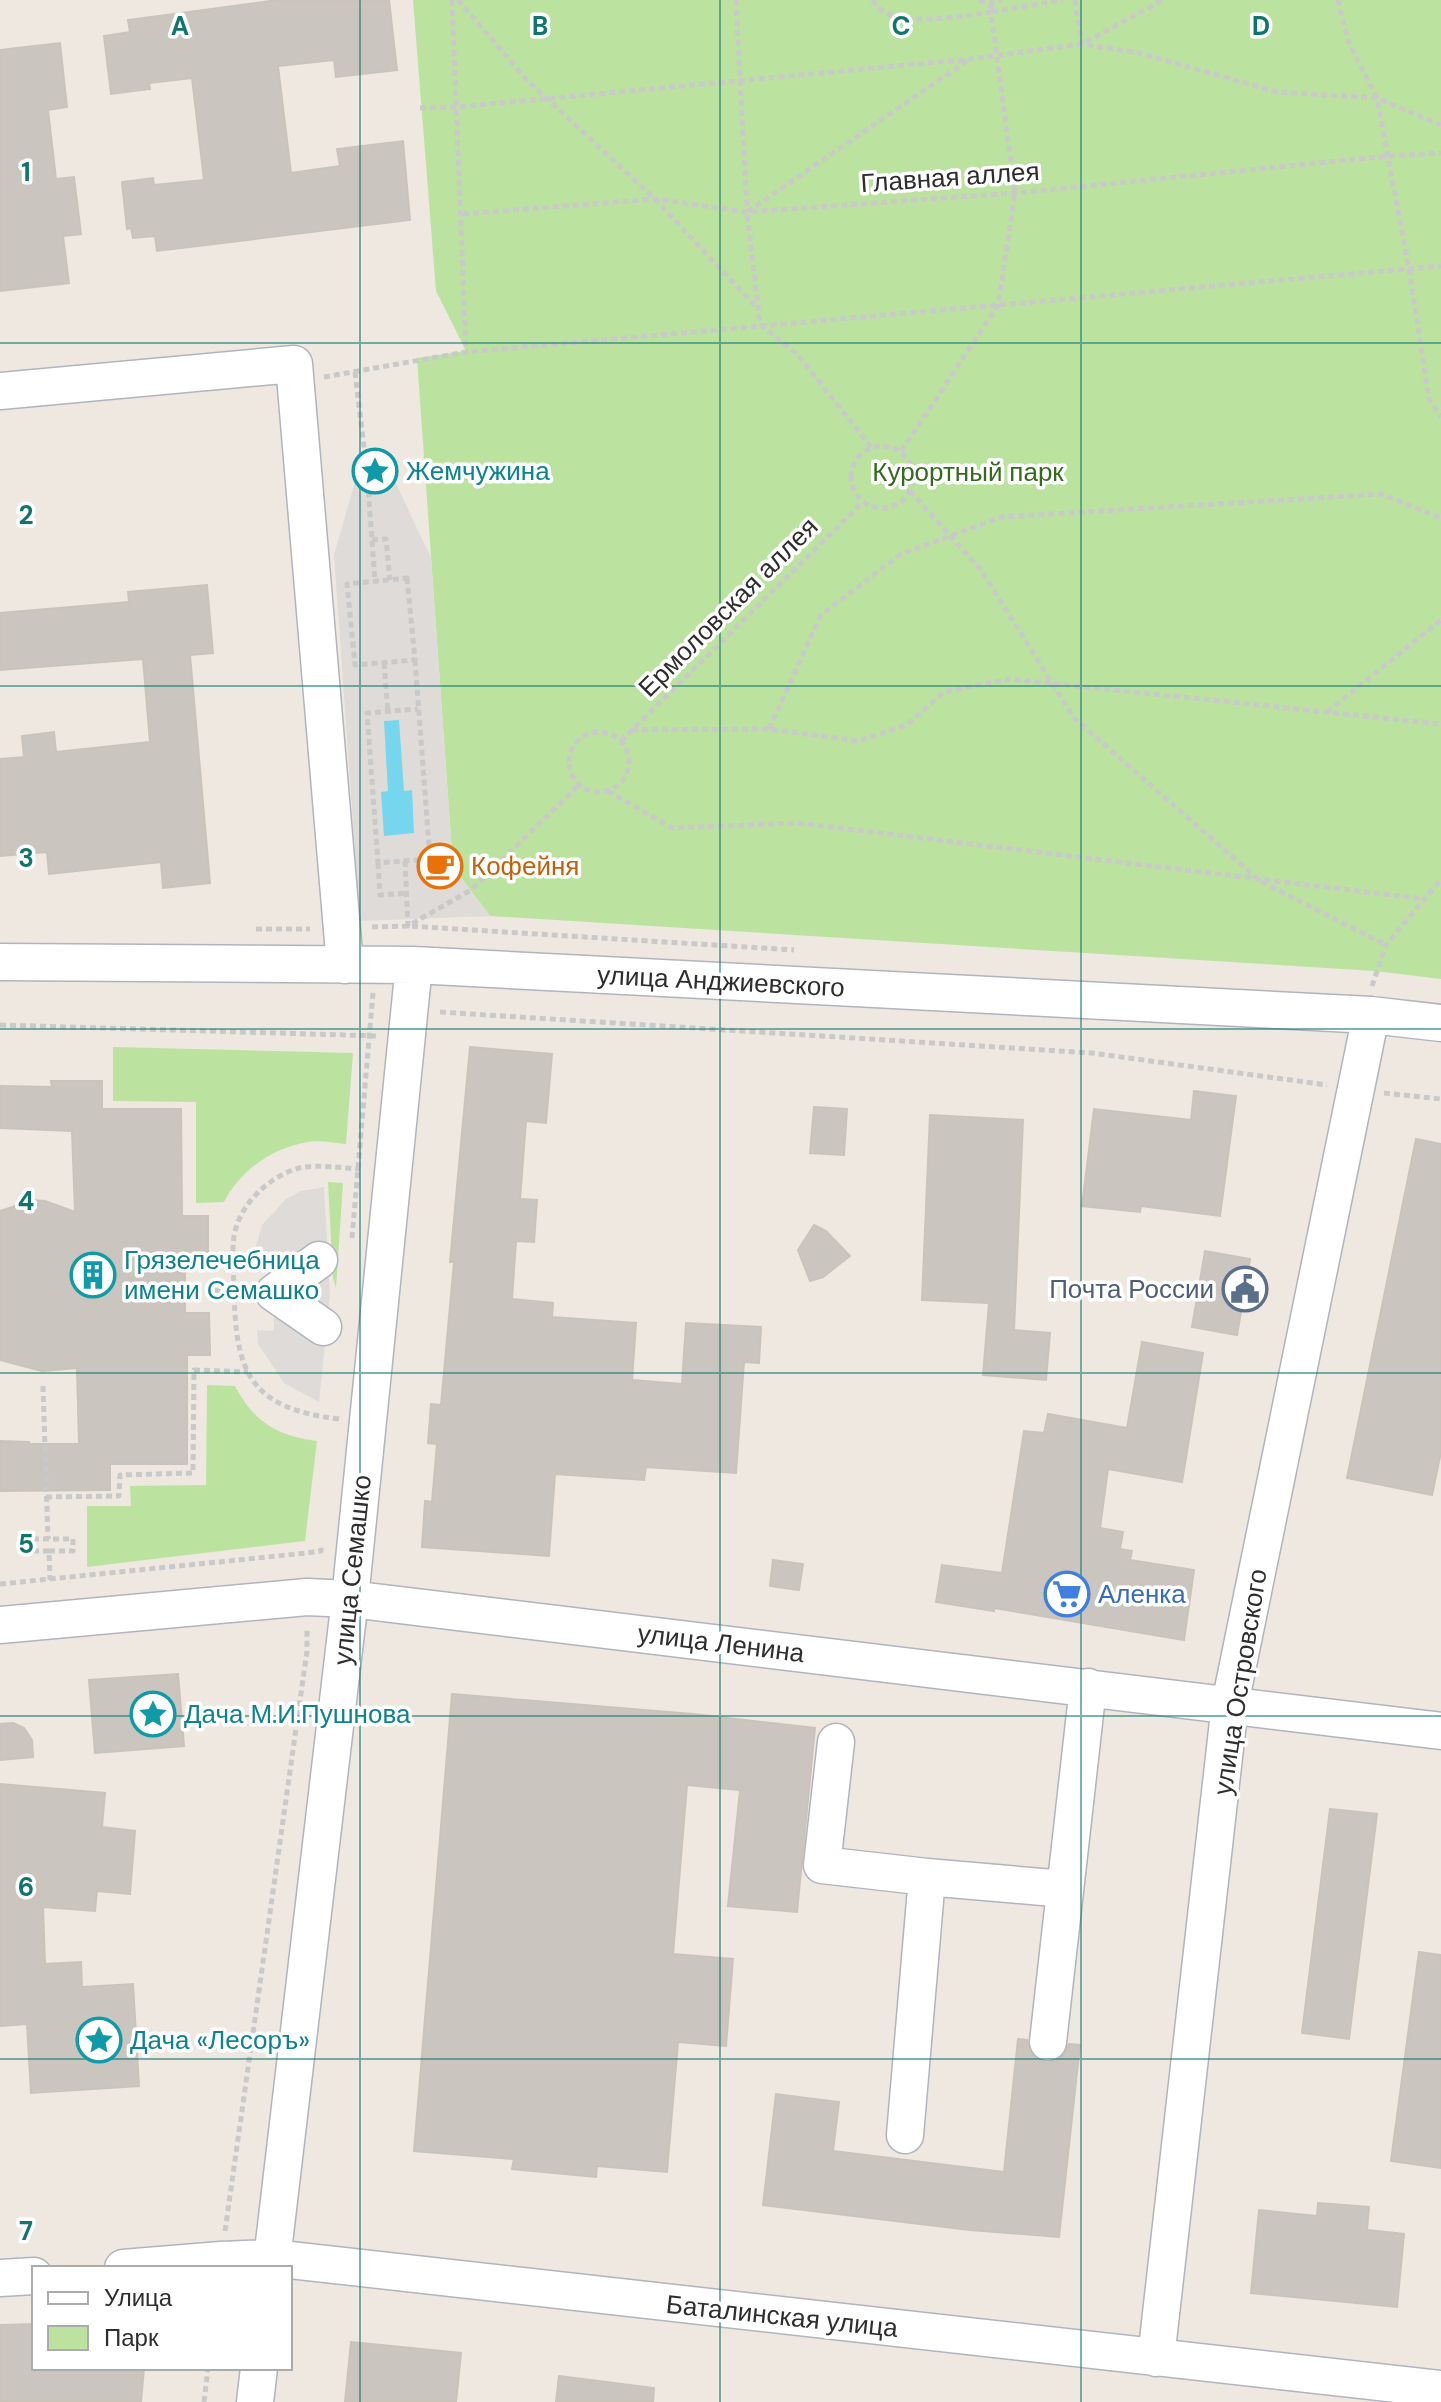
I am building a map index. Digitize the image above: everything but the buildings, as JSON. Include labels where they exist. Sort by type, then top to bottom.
[{"type":"street","points":[[0,391],[294,364],[360,965]]},
{"type":"street","name":"улица Анджиевского","points":[[0,962],[414,965],[1371,1015],[1441,1023]]},
{"type":"street","name":"улица Семашко","points":[[272,2263],[350,1599],[414,965]]},
{"type":"street","name":"улица Островского","points":[[1156,2358],[1230,1704],[1371,1015]]},
{"type":"street","points":[[323,1327],[274,1293],[335,1254]]},
{"type":"street","name":"улица Ленина","points":[[0,1625],[307,1597],[350,1599],[1441,1731]]},
{"type":"street","points":[[1048,2042],[1088,1687]]},
{"type":"street","points":[[836,1742],[822,1865],[1065,1889]]},
{"type":"street","points":[[905,2135],[927,1877]]},
{"type":"street","name":"Баталинская улица","points":[[148,2266],[221,2260],[272,2263],[1441,2389]]},
{"type":"street","points":[[0,2278],[32,2276]]},
{"type":"street","points":[[255,2402],[259,2370]]},
{"type":"path","points":[[455,0],[526,79],[655,199],[758,309]]},
{"type":"path","points":[[455,0],[466,352]]},
{"type":"path","points":[[736,0],[747,212],[760,324],[798,355],[871,447]]},
{"type":"path","points":[[873,0],[876,8],[887,15],[917,19],[991,12],[1063,0]]},
{"type":"path","points":[[979,0],[991,3],[1002,0]]},
{"type":"path","points":[[1075,0],[1082,44]]},
{"type":"path","points":[[1082,44],[1163,0]]},
{"type":"path","points":[[1338,0],[1348,41],[1377,98],[1409,269],[1429,399],[1441,417]]},
{"type":"path","points":[[901,452],[998,305],[1015,193],[991,3]]},
{"type":"path","points":[[420,108],[971,59],[1082,44],[1139,53],[1277,92],[1377,98],[1441,125]]},
{"type":"path","points":[[747,212],[971,59]]},
{"type":"path","name":"Главная аллея","points":[[463,214],[655,199],[747,212],[1015,193],[1441,153]]},
{"type":"path","points":[[375,582],[355,372],[466,352],[1441,266]]},
{"type":"path","points":[[886,446],[901,452],[913,469],[910,491],[902,502],[889,508],[875,508],[863,502],[855,493],[851,472],[862,453],[871,447],[886,446]]},
{"type":"path","points":[[910,491],[981,570],[1074,718],[1260,881],[1386,945]]},
{"type":"path","points":[[769,729],[821,615],[901,554],[1002,517],[1381,494],[1441,518]]},
{"type":"path","name":"Ермоловская аллея","points":[[621,741],[863,502]]},
{"type":"path","points":[[372,540],[386,539],[390,580]]},
{"type":"path","points":[[378,863],[430,859],[415,660],[407,578],[347,584],[355,665],[415,660]]},
{"type":"path","points":[[1326,713],[1441,620]]},
{"type":"path","points":[[384,663],[388,712]]},
{"type":"path","points":[[632,730],[769,729],[858,741],[907,725],[944,692],[1009,679],[1441,724]]},
{"type":"path","points":[[407,893],[380,895],[367,713],[418,709]]},
{"type":"path","points":[[599,732],[611,734],[621,741],[627,749],[629,770],[617,786],[608,791],[593,791],[579,785],[571,775],[569,763],[577,741],[587,734],[599,732]]},
{"type":"path","points":[[405,861],[408,926],[471,890],[579,785]]},
{"type":"path","points":[[608,791],[672,828],[798,823],[1424,899]]},
{"type":"path","points":[[1371,1015],[1372,987],[1386,945],[1441,879]]},
{"type":"path","points":[[335,1254],[370,1036],[360,965],[377,927]]},
{"type":"path","points":[[0,1025],[407,1037],[441,1011],[1092,1053],[1441,1099]]},
{"type":"path","points":[[185,1288],[234,1293]]},
{"type":"path","points":[[46,1497],[119,1496],[120,1475],[193,1473],[194,1370],[248,1372]]},
{"type":"path","points":[[43,1386],[48,1539]]},
{"type":"path","points":[[334,1433],[337,1403]]},
{"type":"path","points":[[0,1584],[321,1551],[322,1536]]},
{"type":"path","points":[[27,1539],[73,1539],[73,1551],[49,1551],[27,1551],[27,1539]]},
{"type":"path","points":[[49,1551],[50,1580]]},
{"type":"path","points":[[221,2260],[307,1651],[307,1553]]},
{"type":"path","points":[[204,2402],[208,2370]]},
{"type":"green space","name":"Курортный парк","points":[[413,0],[1441,0],[1441,979],[1375,971],[490,916],[453,867],[417,358],[466,351],[436,291]]},
{"type":"green space","points":[[113,1047],[353,1053],[346,1144],[313,1141],[282,1149],[259,1162],[239,1180],[224,1202],[196,1203],[196,1102],[113,1101]]},
{"type":"green space","points":[[328,1182],[343,1183],[336,1288],[333,1278]]},
{"type":"green space","points":[[207,1385],[235,1386],[250,1409],[268,1425],[290,1435],[317,1441],[305,1541],[87,1567],[87,1506],[131,1506],[130,1486],[206,1485]]},
{"type":"shaded area","points":[[358,471],[390,471],[431,558],[453,867],[490,916],[360,921],[334,555]]},
{"type":"shaded area","points":[[324,1187],[330,1294],[319,1402],[284,1383],[258,1344],[257,1330],[274,1331],[274,1254],[254,1253],[262,1225],[286,1199],[301,1191]]},
{"type":"water","points":[[399,720],[404,791],[412,790],[414,833],[384,836],[381,792],[388,791],[384,721]]},
{"type":"place","name":"Жемчужина","points":[[375,471]]},
{"type":"place","name":"Кофейня","points":[[440,866]]},
{"type":"place","name":"Грязелечебница имени Семашко","points":[[93,1275]]},
{"type":"place","name":"Почта России","points":[[1245,1289]]},
{"type":"place","name":"Аленка","points":[[1067,1594]]},
{"type":"place","name":"Дача М.И.Пушнова","points":[[153,1714]]},
{"type":"place","name":"Дача «Лесоръ»","points":[[99,2040]]}]
